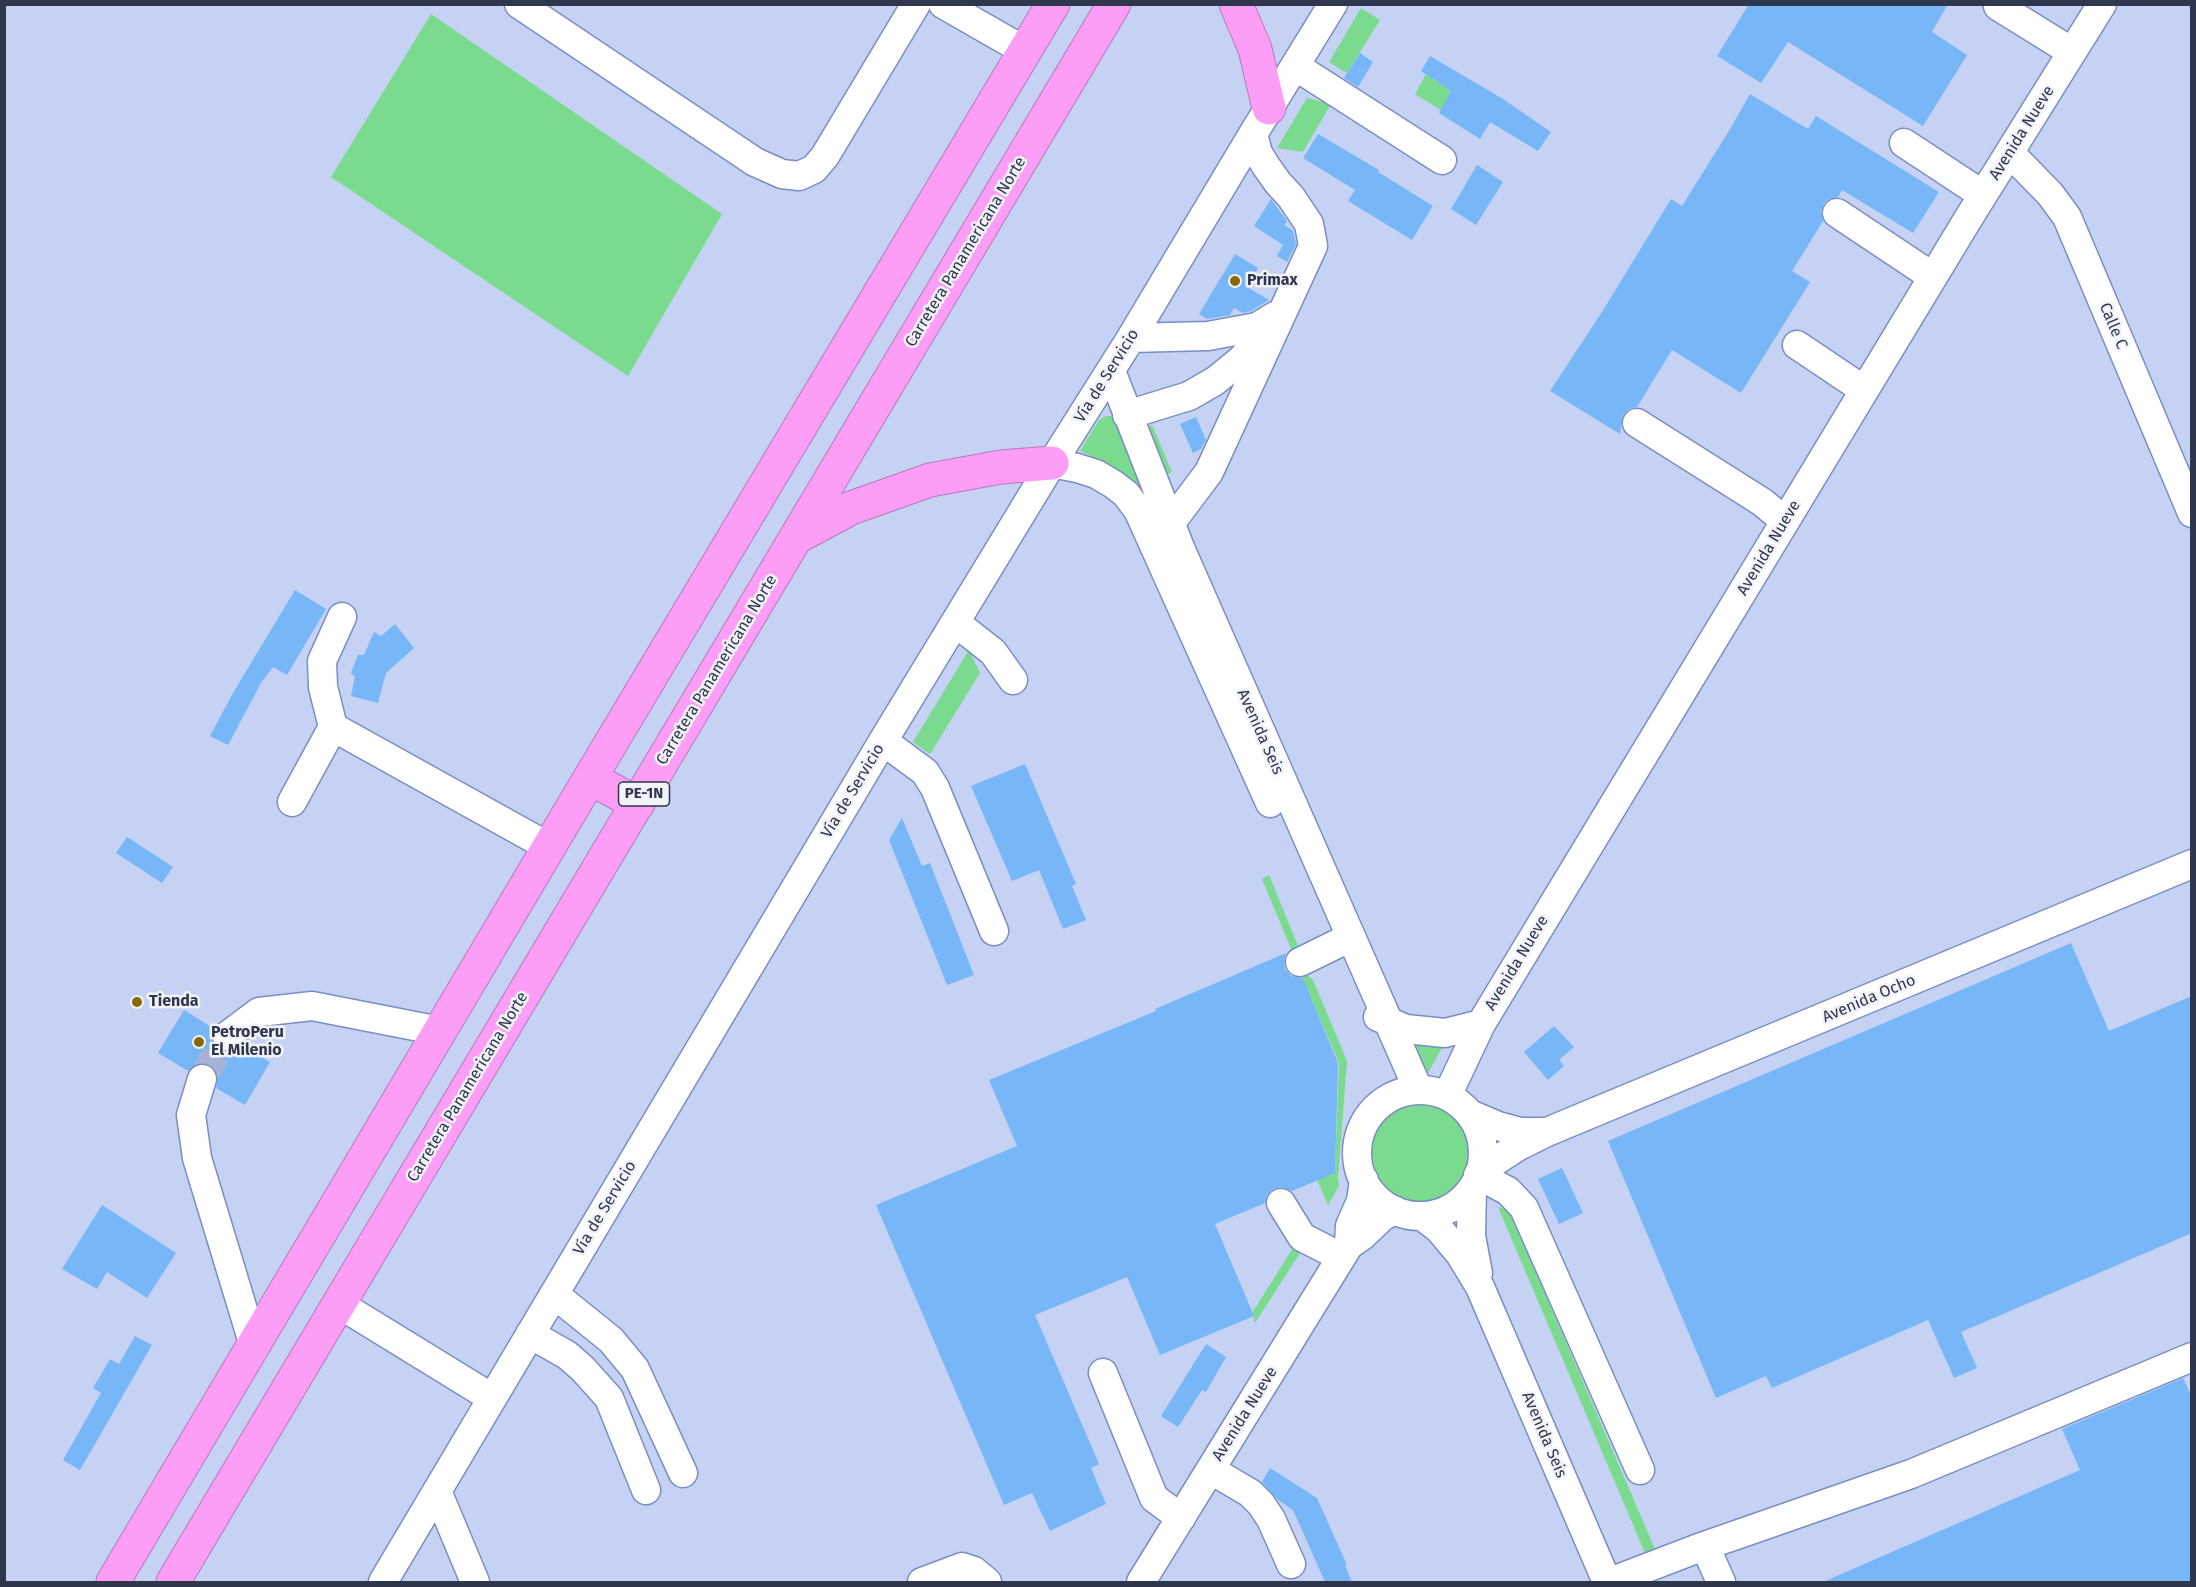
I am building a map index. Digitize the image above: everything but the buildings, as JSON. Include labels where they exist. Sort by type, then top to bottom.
[{"type":"highway","points":[[113,1582],[1053,4]]},
{"type":"highway","name":"Carretera Panamericana Norte","points":[[173,1582],[1114,4]]},
{"type":"highway","points":[[1236,4],[1255,49],[1261,121]]},
{"type":"highway","points":[[797,537],[851,508],[930,480],[1001,466],[1052,464]]},
{"type":"highway","points":[[590,778],[638,804]]},
{"type":"street","points":[[519,4],[755,162],[782,174],[799,176],[814,169],[825,156],[916,4]]},
{"type":"street","points":[[943,4],[1025,51]]},
{"type":"street","name":"Vía de Servicio","points":[[382,1582],[883,741],[1333,4]]},
{"type":"street","name":"Avenida Nueve","points":[[1447,1096],[1480,1024],[1864,390],[2102,4]]},
{"type":"street","points":[[1998,6],[2072,52]]},
{"type":"street","points":[[1295,66],[1442,160]]},
{"type":"street","points":[[1170,524],[1209,472],[1313,246],[1309,224],[1258,153],[1261,121]]},
{"type":"street","points":[[1904,143],[1983,195]]},
{"type":"street","name":"Calle C","points":[[2010,153],[2050,194],[2067,217],[2192,513]]},
{"type":"street","points":[[1837,213],[1933,277]]},
{"type":"street","points":[[1131,338],[1208,336],[1257,327],[1282,312]]},
{"type":"street","points":[[1127,415],[1189,396],[1215,381],[1242,359],[1282,312]]},
{"type":"street","points":[[1797,345],[1864,390]]},
{"type":"street","name":"Avenida Seis","points":[[1111,371],[1170,524],[1342,941],[1408,1091]]},
{"type":"street","points":[[1637,423],[1753,495],[1785,521]]},
{"type":"street","name":"Avenida Seis","points":[[1052,464],[1077,468],[1113,483],[1126,494],[1138,510],[1342,941]]},
{"type":"street","points":[[292,802],[333,727],[323,687],[322,661],[342,616]]},
{"type":"street","points":[[956,623],[993,652],[1013,680]]},
{"type":"street","points":[[333,727],[549,847]]},
{"type":"street","points":[[883,741],[925,772],[935,788],[994,931]]},
{"type":"street","name":"Avenida Ocho","points":[[1477,1178],[1517,1147],[1547,1132],[2192,864]]},
{"type":"street","points":[[1300,962],[1342,941]]},
{"type":"street","points":[[227,1036],[259,1012],[312,1006],[440,1031]]},
{"type":"street","points":[[1375,1016],[1406,1029],[1446,1033],[1480,1024]]},
{"type":"street","points":[[201,1079],[191,1115],[197,1158],[254,1346]]},
{"type":"street","points":[[1408,1091],[1437,1092],[1447,1096],[1470,1114],[1479,1131],[1483,1151],[1477,1178],[1459,1203],[1441,1212],[1408,1213],[1384,1205],[1370,1191],[1360,1174],[1356,1154],[1359,1134],[1367,1117],[1381,1102],[1408,1091]]},
{"type":"street","name":"Avenida Ocho","points":[[1470,1114],[1498,1126],[1520,1132],[1547,1132]]},
{"type":"street","points":[[1477,1178],[1508,1191],[1524,1208],[1640,1470]]},
{"type":"street","name":"Avenida Seis","points":[[1477,1178],[1471,1236],[1480,1287]]},
{"type":"street","name":"Avenida Nueve","points":[[1345,1251],[1364,1180]]},
{"type":"street","points":[[1281,1203],[1302,1237],[1345,1251]]},
{"type":"street","name":"Avenida Nueve","points":[[1141,1582],[1345,1251],[1382,1217],[1408,1213]]},
{"type":"street","name":"Avenida Seis","points":[[1408,1213],[1438,1229],[1460,1254],[1480,1287],[1609,1582]]},
{"type":"street","points":[[554,1294],[611,1340],[635,1369],[683,1473]]},
{"type":"street","points":[[339,1304],[492,1398]]},
{"type":"street","points":[[530,1334],[575,1362],[609,1398],[646,1490]]},
{"type":"street","points":[[1609,1582],[1911,1474],[2192,1357]]},
{"type":"street","points":[[1103,1373],[1154,1497],[1181,1518]]},
{"type":"street","points":[[1211,1470],[1250,1493],[1261,1504],[1271,1519],[1291,1564]]},
{"type":"street","points":[[437,1491],[475,1582]]},
{"type":"street","points":[[1706,1546],[1721,1582]]},
{"type":"street","points":[[922,1582],[962,1567],[974,1571],[987,1582]]},
{"type":"green space","points":[[1361,8],[1380,20],[1347,73],[1329,62]]},
{"type":"green space","points":[[431,14],[722,214],[628,376],[331,177]]},
{"type":"green space","points":[[1426,74],[1451,91],[1441,110],[1415,94]]},
{"type":"green space","points":[[1307,98],[1331,104],[1303,152],[1277,148]]},
{"type":"green space","points":[[1112,416],[1116,421],[1155,507],[1116,470],[1080,451],[1099,420]]},
{"type":"green space","points":[[1152,425],[1172,472],[1164,476],[1145,428]]},
{"type":"green space","points":[[969,650],[980,673],[930,754],[913,742]]},
{"type":"green space","points":[[1269,875],[1298,946],[1292,951],[1262,879]]},
{"type":"green space","points":[[1306,974],[1313,980],[1347,1061],[1339,1186],[1328,1205],[1317,1180],[1335,1173],[1339,1063],[1302,976]]},
{"type":"green space","points":[[1410,1043],[1443,1046],[1427,1075]]},
{"type":"green space","points":[[1421,1100],[1440,1104],[1457,1115],[1468,1132],[1472,1151],[1468,1170],[1457,1187],[1440,1198],[1421,1202],[1402,1198],[1385,1187],[1374,1170],[1370,1151],[1374,1132],[1385,1115],[1402,1104]]},
{"type":"green space","points":[[1498,1207],[1509,1210],[1655,1549],[1645,1553]]},
{"type":"green space","points":[[1293,1248],[1300,1253],[1255,1323],[1252,1313]]},
{"type":"tunnel","points":[[202,1079],[227,1036]]},
{"type":"place","name":"Primax","points":[[1235,281]]},
{"type":"place","name":"Tienda","points":[[137,1002]]},
{"type":"place","name":"PetroPeru El Milenio","points":[[199,1042]]}]
